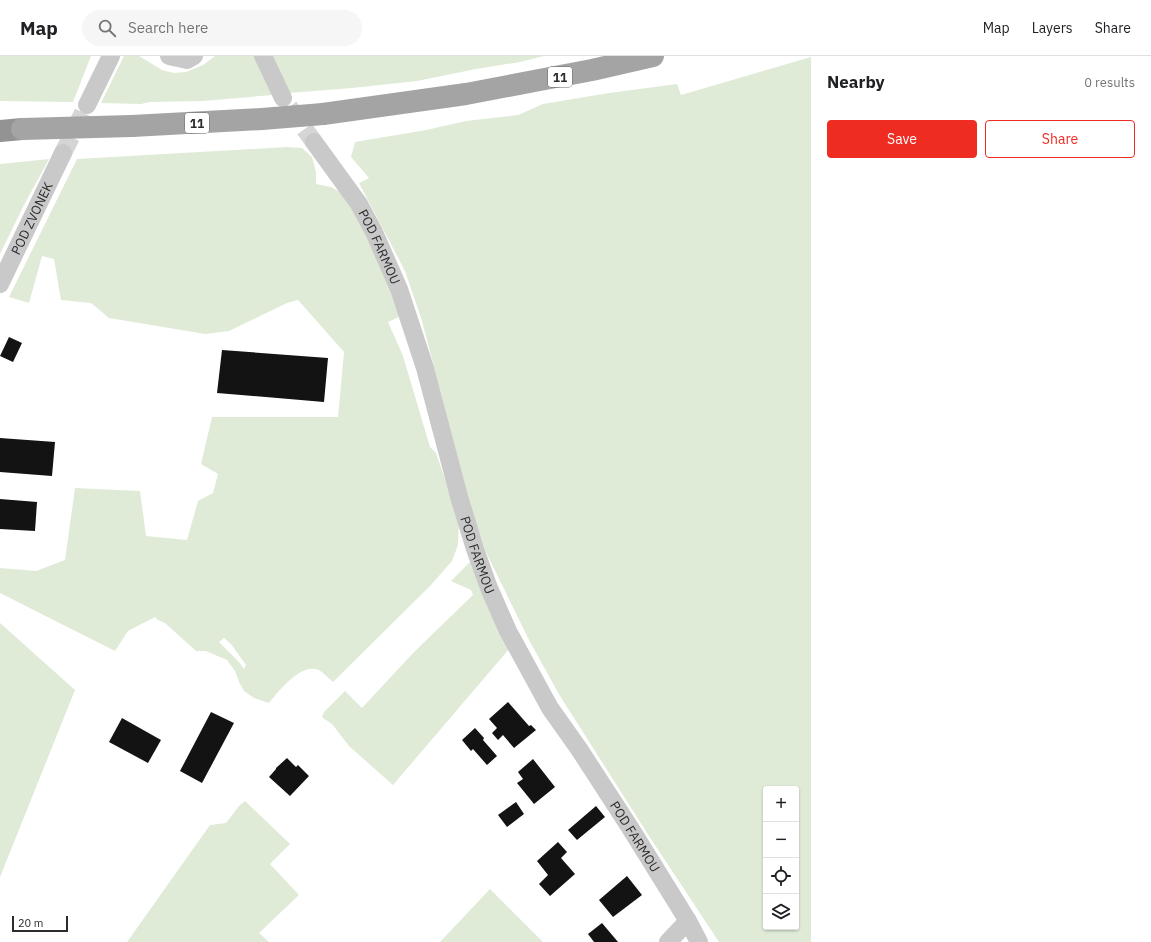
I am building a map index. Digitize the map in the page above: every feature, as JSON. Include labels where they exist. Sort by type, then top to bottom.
[{"type":"highway","points":[[0,131],[22,129]]},
{"type":"main road","name":"11","points":[[22,129],[132,126],[323,114],[466,94],[592,70],[653,56]]},
{"type":"street","points":[[87,105],[111,56]]},
{"type":"street","points":[[169,56],[186,60],[194,56]]},
{"type":"street","points":[[263,56],[283,98]]},
{"type":"street","name":"POD FARMOU","points":[[314,142],[359,204],[374,232],[399,289],[425,368],[460,500],[475,549],[489,588],[508,631],[550,708],[579,748],[630,826],[688,921],[699,942]]},
{"type":"street","name":"POD ZVONEK","points":[[0,284],[63,153]]},
{"type":"street","points":[[668,942],[688,921]]},
{"type":"green space","points":[[0,56],[91,56],[73,102],[0,101]]},
{"type":"green space","points":[[124,56],[139,56],[162,70],[174,73],[186,72],[203,65],[215,56],[254,56],[272,95],[203,101],[150,102],[141,104],[101,103]]},
{"type":"green space","points":[[269,56],[544,56],[520,62],[417,81],[289,93]]},
{"type":"green space","points":[[811,57],[811,942],[719,942],[649,836],[560,696],[529,640],[485,550],[473,515],[422,321],[405,271],[359,183],[369,178],[351,157],[355,142],[426,130],[466,121],[518,115],[543,104],[677,84],[681,95]]},
{"type":"green space","points":[[287,147],[302,148],[312,157],[316,172],[316,184],[331,187],[342,193],[353,208],[381,263],[399,317],[388,322],[403,356],[430,447],[436,453],[459,519],[458,545],[452,561],[430,586],[333,682],[319,670],[305,670],[291,679],[269,703],[254,698],[244,691],[235,671],[227,660],[206,651],[196,651],[165,623],[155,617],[128,631],[115,651],[0,593],[0,568],[36,571],[65,560],[75,488],[140,491],[146,536],[187,540],[198,501],[213,493],[218,474],[201,464],[212,417],[338,417],[344,352],[298,300],[287,303],[229,331],[205,334],[109,318],[91,303],[61,300],[54,259],[42,256],[29,303],[9,297],[77,159]],"holes":[[[224,638],[231,644],[246,665],[244,669],[219,642]]]},
{"type":"green space","points":[[49,159],[24,205],[0,254],[0,164]]},
{"type":"green space","points":[[471,561],[509,649],[393,785],[349,746],[332,724],[322,716],[324,712],[345,691],[362,708],[414,652],[473,595],[471,590],[451,581]]},
{"type":"green space","points":[[0,623],[75,690],[0,877]]},
{"type":"green space","points":[[245,801],[290,844],[270,864],[299,895],[259,933],[269,942],[127,942],[210,825],[226,823],[239,806]]},
{"type":"green space","points":[[490,889],[543,942],[440,942]]},
{"type":"building","points":[[9,337],[22,343],[13,362],[0,356]]},
{"type":"building","points":[[222,350],[328,358],[324,402],[217,393]]},
{"type":"building","points":[[0,438],[55,442],[52,476],[0,472]]},
{"type":"building","points":[[0,499],[37,502],[35,531],[0,529]]},
{"type":"building","points":[[508,702],[529,726],[531,725],[536,730],[514,748],[503,735],[498,740],[492,733],[497,728],[489,719]]},
{"type":"building","points":[[211,712],[234,723],[202,783],[180,771]]},
{"type":"building","points":[[122,718],[161,740],[148,763],[109,742]]},
{"type":"building","points":[[475,728],[497,756],[487,765],[473,749],[471,751],[462,740]]},
{"type":"building","points":[[287,758],[296,767],[298,765],[309,776],[290,796],[269,777]]},
{"type":"building","points":[[533,759],[555,787],[534,804],[517,783],[523,779],[518,772]]},
{"type":"building","points":[[516,802],[524,814],[507,827],[498,815]]},
{"type":"building","points":[[596,806],[605,817],[577,840],[568,830]]},
{"type":"building","points":[[558,842],[567,852],[561,858],[575,874],[550,896],[539,884],[548,875],[537,861]]},
{"type":"building","points":[[627,876],[642,895],[613,917],[599,900]]},
{"type":"building","points":[[602,923],[618,942],[594,942],[588,934]]},
{"type":"tunnel","points":[[63,153],[87,105]]},
{"type":"tunnel","points":[[289,107],[314,142]]}]
